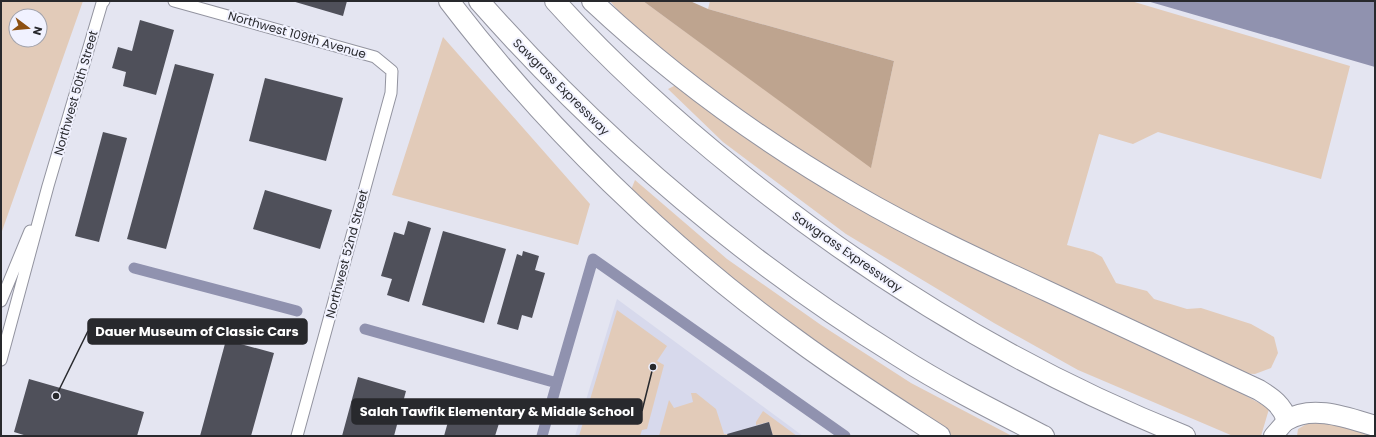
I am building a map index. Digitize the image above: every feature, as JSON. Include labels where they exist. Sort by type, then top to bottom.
[{"type":"highway","points":[[449,1],[495,58],[560,131],[664,233],[729,288],[797,340],[866,388],[940,436]]},
{"type":"highway","name":"Sawgrass Expressway","points":[[479,1],[543,71],[626,151],[668,188],[758,260],[804,294],[899,357],[949,386],[1044,436]]},
{"type":"highway","name":"Sawgrass Expressway","points":[[555,1],[604,51],[682,124],[770,197],[861,263],[943,316],[1004,351],[1106,402],[1185,436]]},
{"type":"highway","points":[[592,1],[630,35],[697,90],[763,138],[841,186],[888,214],[961,250],[1259,390],[1275,400],[1283,410],[1288,428]]},
{"type":"highway","points":[[1273,436],[1288,428],[1292,417],[1304,413],[1332,415],[1375,426]]},
{"type":"street","name":"Northwest 50th Street","points":[[1,360],[48,186],[102,3],[104,1]]},
{"type":"street","name":"Northwest 109th Avenue","points":[[174,1],[375,57],[392,71]]},
{"type":"street","name":"Northwest 52nd Street","points":[[297,436],[391,93],[392,71]]},
{"type":"street","name":"Northwest 50th Street","points":[[1,301],[48,186]]},
{"type":"shaded area","points":[[1,1],[83,1],[1,234]]},
{"type":"shaded area","points":[[610,1],[643,1],[871,167],[894,61],[708,9],[710,1],[1131,1],[1350,66],[1321,179],[1158,132],[1133,144],[1099,134],[1067,245],[1093,252],[1102,257],[1116,283],[1147,291],[1154,299],[1187,309],[1201,308],[1251,324],[1274,337],[1278,353],[1271,368],[1255,374],[1237,373],[1044,282],[809,163],[635,31]]},
{"type":"shaded area","points":[[643,1],[690,1],[708,9],[894,61],[871,168]]},
{"type":"shaded area","points":[[1147,1],[1375,1],[1375,67]]},
{"type":"shaded area","points":[[443,37],[590,204],[578,245],[392,195]]},
{"type":"shaded area","points":[[678,84],[707,107],[1261,404],[1269,409],[1261,436],[1233,436],[1078,370],[994,323],[846,234],[723,142],[668,89]]},
{"type":"shaded area","points":[[635,180],[727,259],[821,325],[911,383],[1012,436],[947,436],[799,337],[629,195]]},
{"type":"shaded area","points":[[617,299],[803,436],[575,436]]},
{"type":"shaded area","points":[[617,310],[667,346],[657,361],[664,365],[647,429],[642,430],[640,436],[579,436]]},
{"type":"shaded area","points":[[691,393],[696,393],[716,409],[724,434],[727,434],[728,436],[659,436],[669,400],[674,408],[693,402]]},
{"type":"shaded area","points":[[763,411],[797,436],[773,436],[769,422],[756,425],[756,422]]},
{"type":"shaded area","points":[[1310,422],[1326,423],[1375,434],[1375,436],[1297,436],[1298,429]]},
{"type":"building","points":[[292,1],[347,1],[343,16]]},
{"type":"building","points":[[140,20],[174,30],[156,95],[123,86],[126,72],[112,68],[118,47],[132,51]]},
{"type":"building","points":[[175,64],[214,74],[166,249],[127,239]]},
{"type":"building","points":[[265,78],[343,98],[326,161],[249,141]]},
{"type":"building","points":[[103,132],[127,138],[99,242],[75,236]]},
{"type":"building","points":[[265,190],[332,210],[320,249],[253,229]]},
{"type":"building","points":[[408,221],[431,228],[409,302],[387,295],[392,279],[381,276],[394,232],[404,235]]},
{"type":"building","points":[[443,231],[506,249],[484,323],[422,305]]},
{"type":"building","points":[[523,251],[539,256],[535,270],[545,273],[532,318],[522,315],[518,330],[497,324],[517,254],[522,256]]},
{"type":"building","points":[[226,340],[274,353],[251,436],[200,436]]},
{"type":"building","points":[[358,377],[406,391],[394,436],[342,436]]},
{"type":"building","points":[[29,379],[144,412],[137,436],[27,436],[14,432]]},
{"type":"building","points":[[453,404],[501,417],[495,436],[444,436]]},
{"type":"building","points":[[769,422],[773,436],[728,436],[727,434]]},
{"type":"waterway","points":[[365,329],[557,383],[593,259],[845,436]]},
{"type":"waterway","points":[[134,268],[297,311]]},
{"type":"waterway","points":[[542,436],[557,383]]},
{"type":"place","name":"Salah Tawfik Elementary & Middle School","points":[[653,367]]},
{"type":"place","name":"Dauer Museum of Classic Cars","points":[[56,396]]}]
